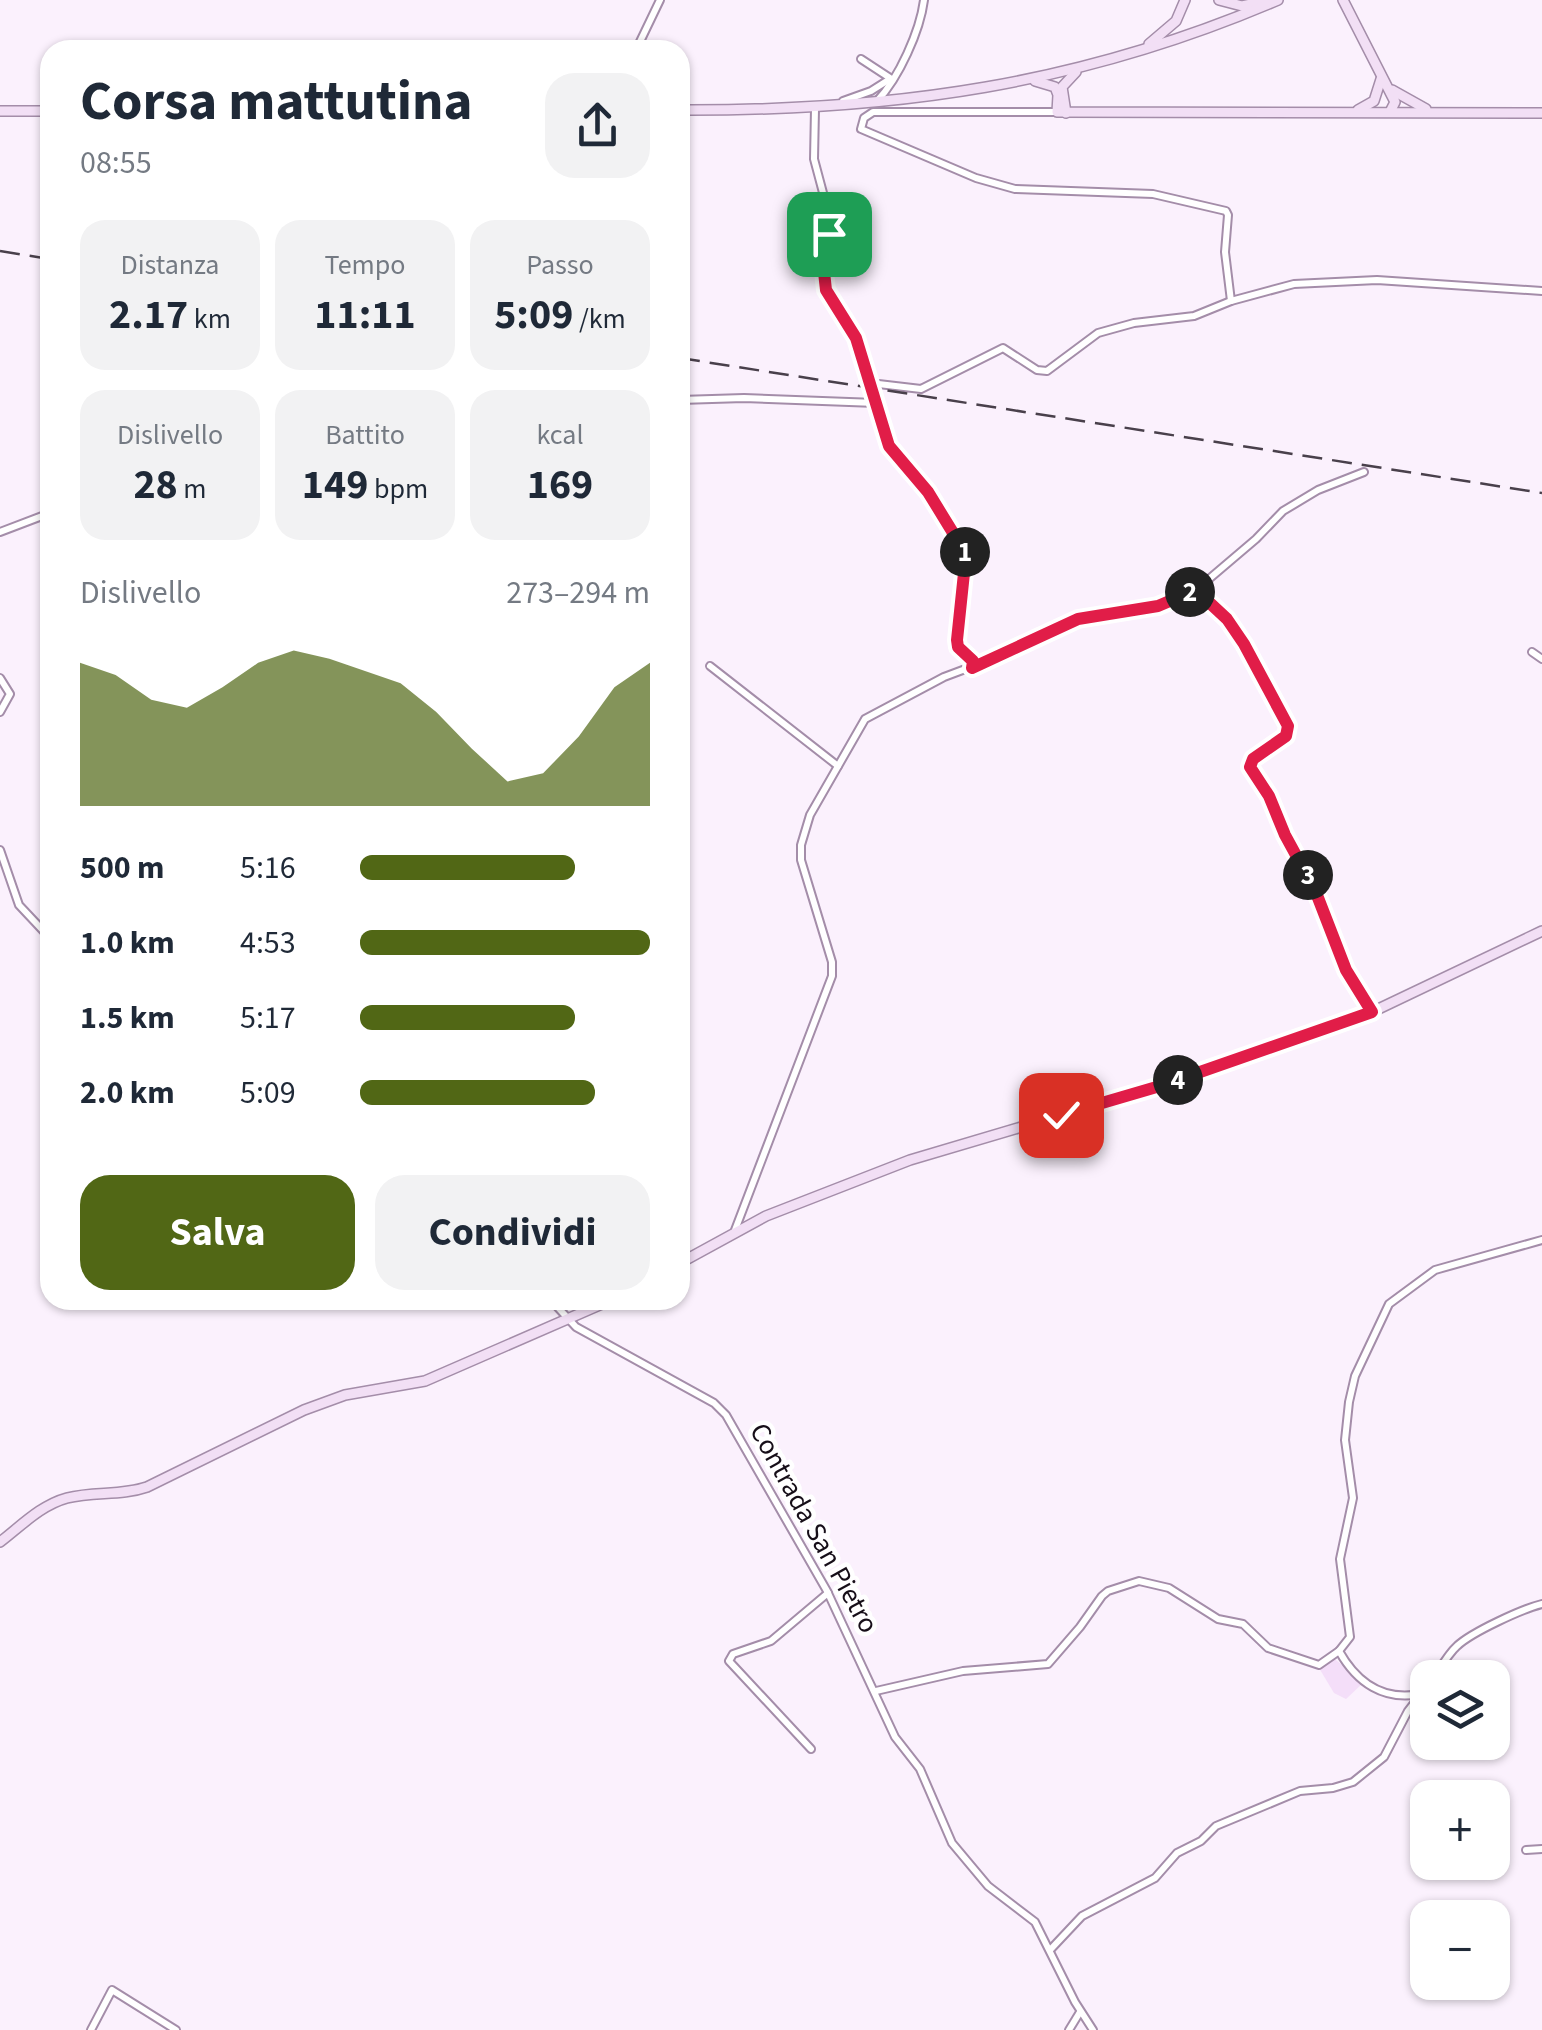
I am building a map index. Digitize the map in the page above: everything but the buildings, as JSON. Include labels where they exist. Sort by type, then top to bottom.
[{"type":"street","points":[[641,40],[660,0]]},
{"type":"street","points":[[873,104],[884,93],[918,34],[924,0]]},
{"type":"street","points":[[1134,53],[1168,31],[1185,0]]},
{"type":"street","points":[[1219,0],[1242,6],[1267,0]]},
{"type":"street","points":[[690,110],[821,109],[1032,80],[1134,53],[1228,22],[1278,0]]},
{"type":"street","points":[[1343,0],[1382,79],[1390,112]]},
{"type":"street","points":[[861,59],[891,78],[899,95],[913,99]]},
{"type":"street","points":[[1061,112],[1064,84],[1084,67]]},
{"type":"street","points":[[821,109],[872,91],[891,78]]},
{"type":"street","points":[[1354,112],[1374,102],[1382,79]]},
{"type":"street","points":[[1382,79],[1418,107],[1438,112]]},
{"type":"street","points":[[1032,80],[1055,86],[1061,112]]},
{"type":"street","points":[[872,91],[869,99],[873,104]]},
{"type":"street","points":[[821,109],[814,158],[830,218],[825,283],[856,338],[889,446],[928,492],[966,554],[957,640],[958,647],[973,661],[972,668]]},
{"type":"street","points":[[0,111],[40,110]]},
{"type":"street","points":[[1231,301],[1225,252],[1226,211],[1153,194],[1015,189],[976,178],[860,129],[864,118],[873,112],[1542,113]]},
{"type":"street","points":[[870,383],[921,389],[1004,348],[1037,370],[1048,371],[1098,333],[1194,316],[1231,301],[1294,284],[1377,280],[1542,291]]},
{"type":"street","points":[[690,400],[876,402]]},
{"type":"street","points":[[735,1230],[832,976],[826,934],[800,853],[808,820],[851,740],[870,716],[953,672],[972,668],[1078,619],[1158,606],[1196,590],[1290,505],[1364,472]]},
{"type":"street","points":[[0,532],[40,517]]},
{"type":"street","points":[[1196,590],[1232,626],[1288,726],[1286,736],[1253,759],[1250,767],[1269,796],[1315,890],[1346,970],[1372,1012]]},
{"type":"street","points":[[1532,652],[1542,659]]},
{"type":"street","points":[[710,666],[838,766]]},
{"type":"street","points":[[0,678],[10,694],[0,712]]},
{"type":"street","points":[[0,850],[19,905],[40,927]]},
{"type":"street","points":[[690,1256],[735,1230],[910,1160],[1160,1086],[1372,1012],[1542,931]]},
{"type":"street","points":[[876,1691],[962,1671],[1048,1664],[1106,1592],[1139,1581],[1169,1588],[1218,1619],[1243,1624],[1261,1644],[1319,1665],[1350,1637],[1340,1559],[1353,1498],[1346,1448],[1349,1402],[1355,1376],[1389,1304],[1435,1270],[1542,1240]]},
{"type":"street","name":"Contrada San Pietro","points":[[560,1310],[605,1345],[714,1403],[726,1415],[828,1593],[895,1737],[920,1769],[952,1843],[988,1886],[1032,1918],[1092,2030]]},
{"type":"street","points":[[0,1542],[53,1503],[147,1487],[328,1400],[425,1381],[592,1310]]},
{"type":"street","points":[[811,1749],[729,1661],[734,1654],[771,1642],[828,1593]]},
{"type":"street","points":[[1446,1660],[1467,1638],[1518,1611],[1542,1604]]},
{"type":"street","points":[[1339,1650],[1352,1671],[1386,1694],[1410,1695]]},
{"type":"street","points":[[1050,1950],[1082,1916],[1155,1878],[1177,1853],[1202,1841],[1216,1826],[1300,1791],[1353,1782],[1384,1757],[1410,1712]]},
{"type":"street","points":[[1526,1850],[1542,1849]]},
{"type":"street","points":[[91,2030],[112,1990],[176,2030]]},
{"type":"street","points":[[1069,2030],[1080,2012]]},
{"type":"shaded area","points":[[1332,1657],[1364,1682],[1346,1699],[1334,1693],[1319,1668]]},
{"type":"railway","points":[[0,251],[40,257]]},
{"type":"railway","points":[[690,360],[1542,493]]},
{"type":"route","points":[[829,234],[826,290],[856,338],[889,446],[937,504],[966,554],[957,640],[958,647],[973,661],[972,668],[1078,619],[1158,606],[1196,590],[1227,619],[1244,644],[1288,726],[1289,734],[1249,764],[1315,890],[1346,970],[1372,1012],[1160,1086],[1061,1115]]}]
